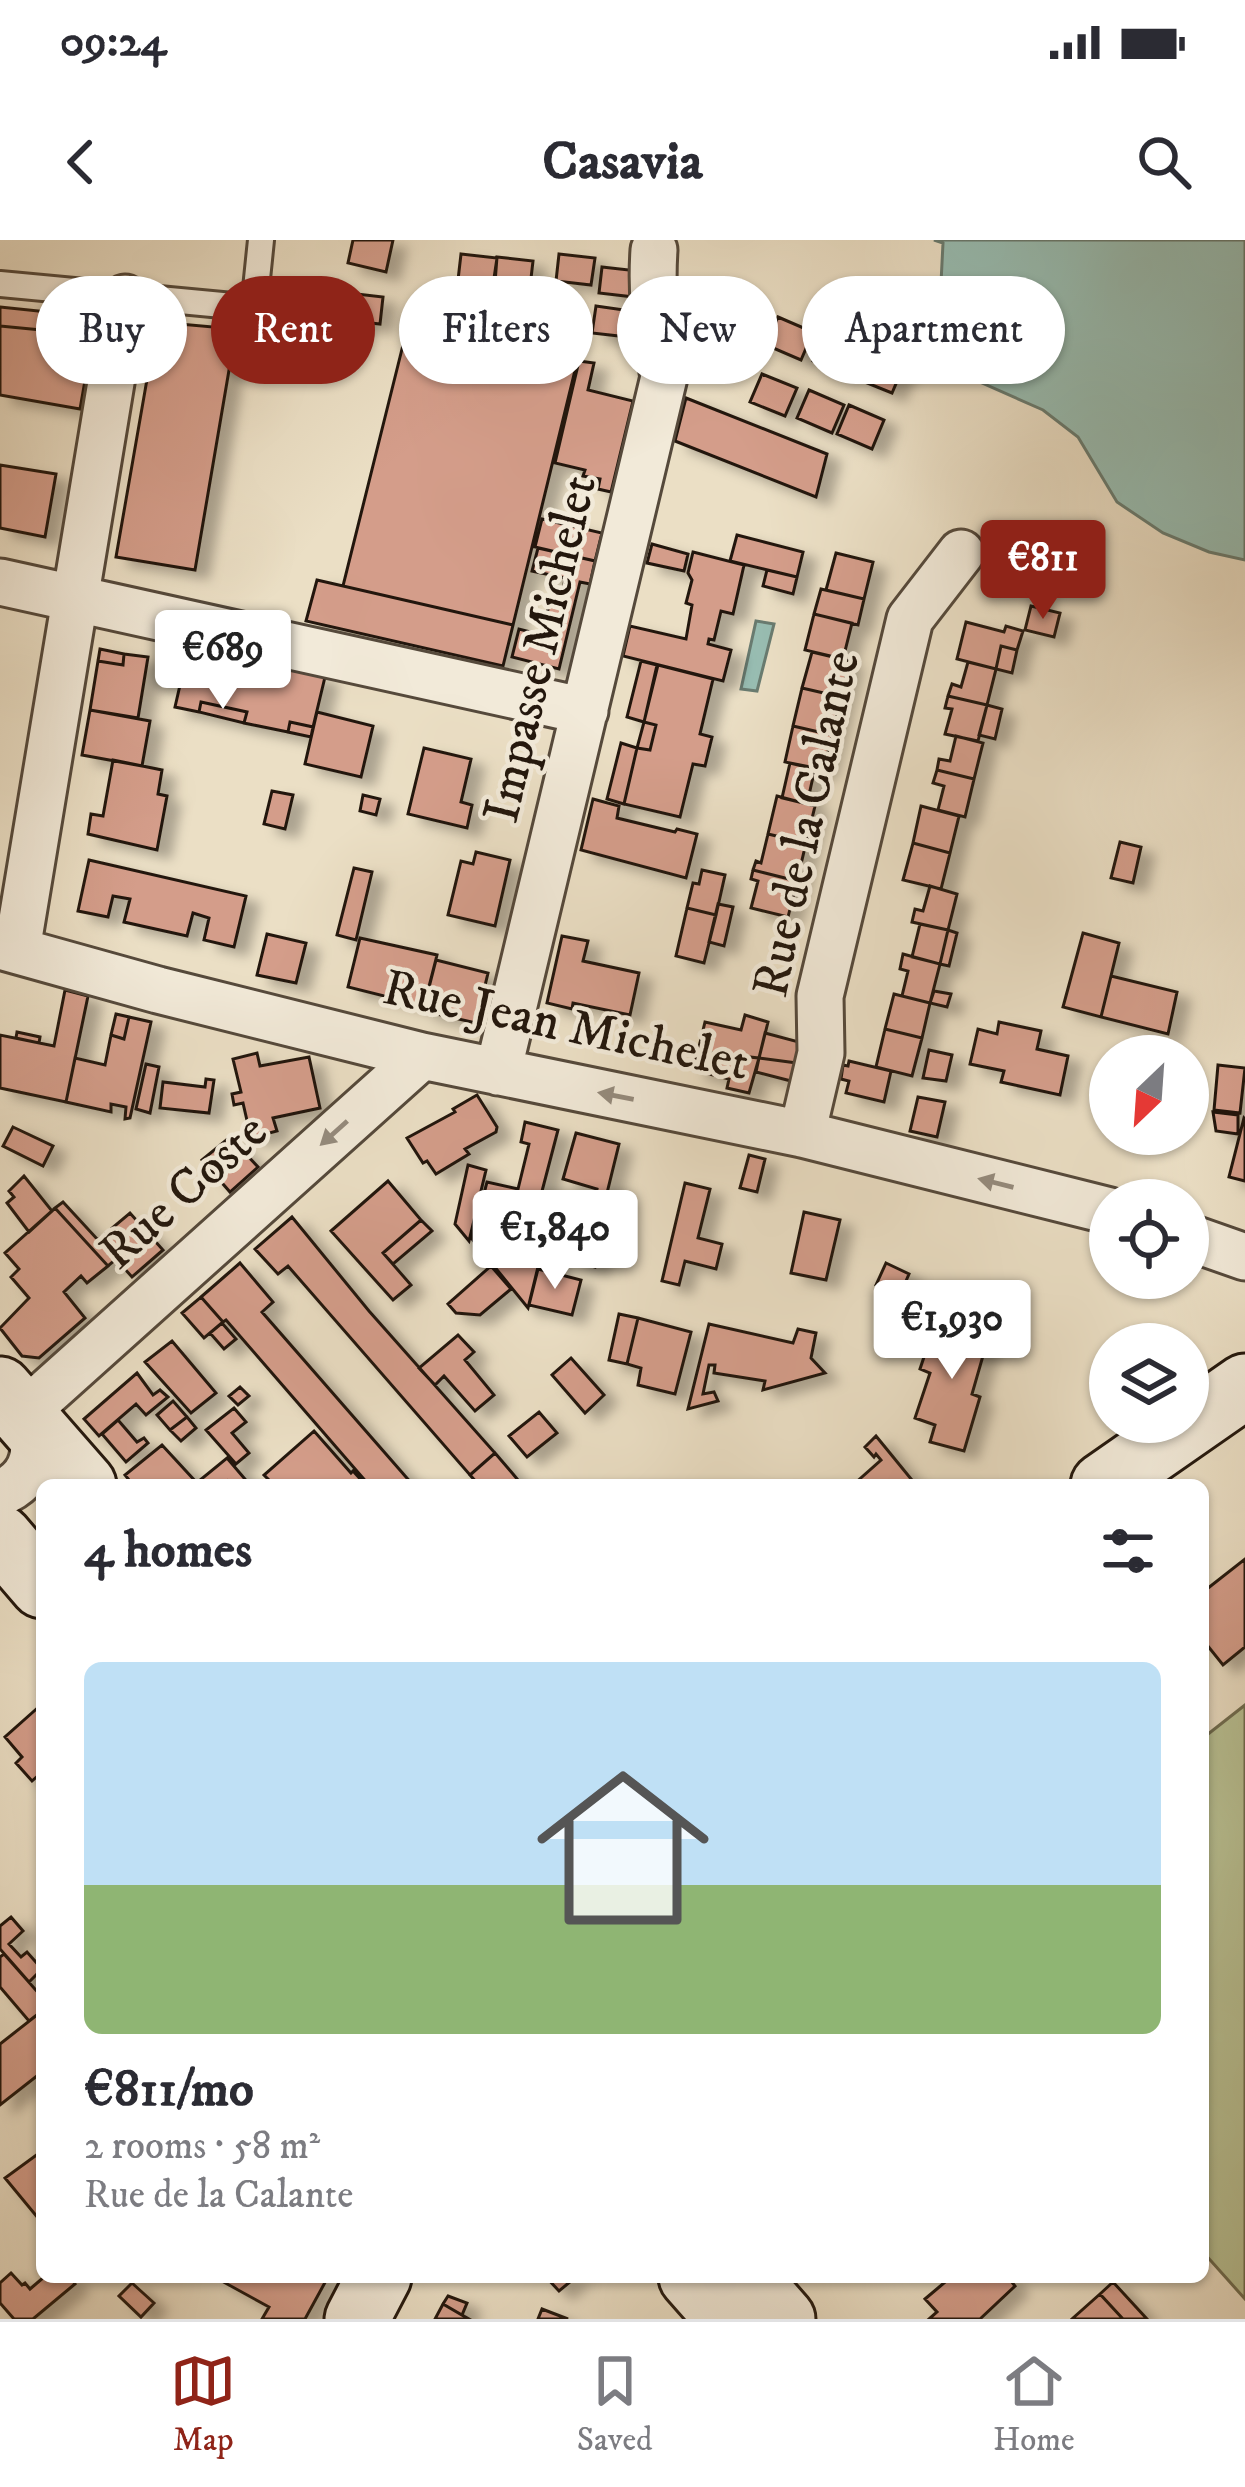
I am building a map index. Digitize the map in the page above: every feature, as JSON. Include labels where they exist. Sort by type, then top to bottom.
[{"type":"street","name":"Impasse Michelet","points":[[498,1072],[664,377],[653,316],[654,250]]},
{"type":"street","points":[[9,948],[111,384]]},
{"type":"street","name":"Rue de la Calante","points":[[802,1134],[821,1053],[824,976],[910,619],[961,553]]},
{"type":"street","points":[[0,582],[585,711]]},
{"type":"street","name":"Rue Jean Michelet","points":[[9,948],[422,1056],[802,1134],[1089,1206]]},
{"type":"street","name":"Rue Coste","points":[[8,1401],[422,1056]]},
{"type":"street","points":[[1209,1244],[1245,1257]]},
{"type":"street","points":[[1111,1479],[1245,1386]]},
{"type":"street","points":[[8,1401],[79,1479]]},
{"type":"street","points":[[0,1492],[25,1477],[35,1445],[32,1429],[8,1401]]},
{"type":"street","points":[[0,1537],[36,1579]]},
{"type":"street","points":[[357,2319],[376,2283]]},
{"type":"street","points":[[696,2283],[728,2319]]},
{"type":"street","points":[[751,2283],[783,2319]]},
{"type":"lane","points":[[187,303],[254,308],[261,240]]},
{"type":"lane","points":[[0,284],[36,288]]},
{"type":"green space","points":[[1245,1705],[1245,2299],[1209,2259],[1209,1733]]},
{"type":"water","points":[[934,240],[1245,240],[1245,560],[1209,552],[1163,533],[1117,502],[1078,437],[1043,410],[984,384],[1065,384],[1065,276],[941,276],[943,243]]},
{"type":"water","points":[[756,621],[774,624],[757,691],[741,689]]},
{"type":"building","points":[[353,240],[393,240],[386,272],[348,263]]},
{"type":"building","points":[[461,254],[497,258],[494,276],[458,276]]},
{"type":"building","points":[[559,254],[595,258],[592,276],[557,276]]},
{"type":"building","points":[[497,257],[533,261],[531,276],[496,276]]},
{"type":"building","points":[[602,267],[638,271],[637,276],[617,276],[617,295],[599,293]]},
{"type":"building","points":[[375,296],[383,297],[380,324],[375,323]]},
{"type":"building","points":[[596,306],[617,309],[617,336],[593,333]]},
{"type":"building","points":[[0,307],[36,311],[36,329],[0,326]]},
{"type":"building","points":[[778,317],[802,327],[801,360],[778,350]]},
{"type":"building","points":[[187,325],[211,327],[211,384],[227,384],[195,570],[116,557],[146,384],[187,384]]},
{"type":"building","points":[[0,326],[36,329],[36,384],[84,384],[80,409],[0,395]]},
{"type":"building","points":[[399,361],[399,384],[572,384],[513,625],[343,586]]},
{"type":"building","points":[[778,380],[797,388],[785,416],[750,402],[758,384]]},
{"type":"building","points":[[574,384],[589,384],[588,390],[633,401],[611,492],[598,489],[600,479],[583,476],[585,470],[555,463]]},
{"type":"building","points":[[870,384],[896,384],[892,393]]},
{"type":"building","points":[[809,390],[844,405],[832,433],[797,418]]},
{"type":"building","points":[[686,398],[827,454],[816,497],[675,441]]},
{"type":"building","points":[[849,405],[884,420],[872,449],[837,434]]},
{"type":"building","points":[[0,465],[56,474],[45,537],[0,528]]},
{"type":"building","points":[[542,519],[602,533],[595,561],[535,547]]},
{"type":"building","points":[[737,535],[803,552],[797,577],[730,561]]},
{"type":"building","points":[[652,544],[688,554],[684,571],[647,563]]},
{"type":"building","points":[[538,548],[595,561],[590,584],[580,582],[559,669],[512,657],[519,629],[542,635],[553,588],[563,591],[565,578],[532,571]]},
{"type":"building","points":[[693,552],[744,565],[733,614],[721,611],[714,640],[709,639],[708,644],[731,650],[723,681],[623,656],[630,626],[686,639]]},
{"type":"building","points":[[836,553],[873,562],[864,599],[826,590]]},
{"type":"building","points":[[767,570],[797,577],[793,594],[763,586]]},
{"type":"building","points":[[317,580],[513,625],[503,666],[306,621]]},
{"type":"building","points":[[821,589],[864,599],[858,625],[814,614]]},
{"type":"building","points":[[1031,606],[1060,613],[1054,637],[1025,630]]},
{"type":"building","points":[[814,614],[852,623],[843,659],[805,650]]},
{"type":"building","points":[[966,622],[1004,632],[1006,626],[1023,631],[1017,650],[1001,646],[996,669],[957,659]]},
{"type":"building","points":[[189,646],[325,677],[313,727],[290,722],[288,732],[244,723],[247,712],[201,702],[199,712],[175,707]]},
{"type":"building","points":[[1001,646],[1017,650],[1012,673],[996,669]]},
{"type":"building","points":[[100,649],[124,654],[123,665],[98,661]]},
{"type":"building","points":[[812,652],[850,661],[841,697],[802,688]]},
{"type":"building","points":[[124,654],[148,657],[138,718],[90,710],[98,661],[123,665]]},
{"type":"building","points":[[641,661],[657,665],[644,722],[627,717]]},
{"type":"building","points":[[968,662],[996,669],[987,705],[948,696],[952,684],[961,687]]},
{"type":"building","points":[[658,665],[713,679],[700,734],[712,737],[705,766],[693,764],[680,817],[624,804],[637,748],[650,750],[656,725],[644,722]]},
{"type":"building","points":[[802,688],[841,697],[832,735],[793,726]]},
{"type":"building","points":[[948,696],[987,705],[978,741],[945,734],[952,709],[945,708]]},
{"type":"building","points":[[201,702],[247,712],[244,723],[199,712]]},
{"type":"building","points":[[987,705],[1002,709],[995,739],[979,735]]},
{"type":"building","points":[[90,710],[150,721],[142,766],[82,755]]},
{"type":"building","points":[[317,712],[373,726],[361,777],[305,764]]},
{"type":"building","points":[[290,722],[313,727],[311,737],[288,732]]},
{"type":"building","points":[[644,722],[656,725],[650,750],[637,748]]},
{"type":"building","points":[[793,726],[832,735],[823,771],[785,762]]},
{"type":"building","points":[[956,736],[983,743],[974,779],[937,770],[939,759],[950,761]]},
{"type":"building","points":[[621,743],[637,748],[624,804],[607,799]]},
{"type":"building","points":[[424,748],[471,759],[461,802],[472,805],[467,828],[408,814]]},
{"type":"building","points":[[113,760],[162,770],[158,794],[167,796],[157,850],[88,834],[91,814],[103,816]]},
{"type":"building","points":[[790,763],[815,768],[807,804],[782,798]]},
{"type":"building","points":[[937,770],[974,779],[965,817],[938,810],[944,786],[933,783]]},
{"type":"building","points":[[272,791],[293,795],[285,829],[264,824]]},
{"type":"building","points":[[363,795],[380,799],[376,815],[360,811]]},
{"type":"building","points":[[777,796],[815,806],[806,843],[768,834]]},
{"type":"building","points":[[593,799],[619,806],[617,818],[697,834],[686,878],[581,850]]},
{"type":"building","points":[[921,806],[959,816],[950,853],[913,843]]},
{"type":"building","points":[[768,834],[806,843],[797,881],[753,870],[756,861],[761,863]]},
{"type":"building","points":[[1120,842],[1141,847],[1133,883],[1111,878]]},
{"type":"building","points":[[913,843],[950,853],[941,889],[903,880]]},
{"type":"building","points":[[476,852],[510,860],[495,926],[448,915],[461,861],[473,864]]},
{"type":"building","points":[[89,860],[246,896],[234,947],[204,940],[209,918],[193,913],[187,936],[124,922],[130,899],[113,896],[108,917],[78,911]]},
{"type":"building","points":[[354,868],[372,872],[356,940],[337,935]]},
{"type":"building","points":[[702,870],[725,875],[716,915],[687,908]]},
{"type":"building","points":[[753,870],[797,881],[788,917],[751,908],[758,881],[751,879]]},
{"type":"building","points":[[930,886],[957,894],[948,930],[912,922],[915,909],[923,911]]},
{"type":"building","points":[[718,904],[733,907],[724,946],[709,942]]},
{"type":"building","points":[[687,908],[716,915],[704,963],[676,956]]},
{"type":"building","points":[[920,924],[948,930],[940,964],[912,957]]},
{"type":"building","points":[[948,930],[957,933],[949,966],[940,964]]},
{"type":"building","points":[[1083,933],[1119,943],[1101,1017],[1063,1007]]},
{"type":"building","points":[[267,934],[306,943],[296,983],[257,975]]},
{"type":"building","points":[[562,936],[588,941],[583,961],[639,973],[630,1015],[573,1003],[572,1009],[547,1003]]},
{"type":"building","points":[[360,938],[437,955],[424,1006],[348,987]]},
{"type":"building","points":[[903,954],[940,964],[930,1003],[902,996],[908,971],[900,969]]},
{"type":"building","points":[[436,960],[488,973],[476,1023],[423,1011]]},
{"type":"building","points":[[1111,976],[1177,992],[1168,1034],[1101,1017]]},
{"type":"building","points":[[65,990],[88,996],[66,1102],[0,1088],[0,1035],[54,1046]]},
{"type":"building","points":[[934,991],[951,994],[947,1007],[930,1003]]},
{"type":"building","points":[[894,994],[930,1003],[922,1038],[885,1029]]},
{"type":"building","points":[[116,1014],[129,1017],[124,1039],[111,1035]]},
{"type":"building","points":[[745,1015],[768,1022],[759,1058],[698,1051],[705,1022],[741,1030]]},
{"type":"building","points":[[129,1017],[151,1022],[130,1118],[125,1119],[126,1107],[111,1104],[111,1112],[66,1102],[75,1058],[105,1065],[111,1035],[124,1039]]},
{"type":"building","points":[[999,1022],[1041,1031],[1037,1049],[1068,1056],[1060,1095],[1001,1082],[1004,1071],[970,1064],[978,1029],[997,1034]]},
{"type":"building","points":[[885,1029],[922,1038],[912,1076],[876,1067]]},
{"type":"building","points":[[17,1032],[40,1037],[39,1043],[16,1038]]},
{"type":"building","points":[[765,1033],[799,1042],[797,1063],[759,1058]]},
{"type":"building","points":[[929,1050],[952,1055],[946,1081],[923,1078]]},
{"type":"building","points":[[698,1051],[759,1058],[749,1093],[727,1088],[729,1079],[693,1070]]},
{"type":"building","points":[[257,1053],[260,1066],[309,1057],[320,1108],[273,1118],[277,1131],[251,1138],[243,1103],[234,1105],[232,1094],[241,1092],[233,1059]]},
{"type":"building","points":[[759,1058],[797,1063],[795,1082],[756,1072]]},
{"type":"building","points":[[849,1061],[891,1071],[884,1102],[846,1093],[849,1081],[841,1079],[843,1065],[848,1066]]},
{"type":"building","points":[[146,1064],[159,1067],[150,1113],[136,1109]]},
{"type":"building","points":[[1218,1065],[1245,1068],[1240,1113],[1214,1110]]},
{"type":"building","points":[[206,1079],[214,1080],[209,1113],[160,1108],[163,1082],[205,1087]]},
{"type":"building","points":[[477,1095],[496,1132],[465,1149],[469,1154],[436,1174],[407,1138]]},
{"type":"building","points":[[918,1097],[945,1102],[937,1137],[910,1131]]},
{"type":"building","points":[[1213,1112],[1238,1115],[1238,1134],[1216,1131]]},
{"type":"building","points":[[1245,1119],[1245,1181],[1229,1177]]},
{"type":"building","points":[[525,1122],[558,1130],[541,1195],[555,1197],[528,1308],[472,1239],[487,1182],[518,1189],[529,1144],[521,1142]]},
{"type":"building","points":[[13,1127],[53,1146],[43,1166],[3,1146]]},
{"type":"building","points":[[576,1133],[619,1144],[606,1197],[596,1194],[597,1189],[563,1179]]},
{"type":"building","points":[[230,1137],[258,1167],[230,1192],[202,1160]]},
{"type":"building","points":[[749,1155],[765,1159],[757,1192],[740,1188]]},
{"type":"building","points":[[468,1165],[486,1170],[469,1241],[455,1224]]},
{"type":"building","points":[[24,1176],[52,1211],[29,1232],[7,1203],[14,1197],[9,1191]]},
{"type":"building","points":[[388,1181],[421,1220],[383,1253],[411,1285],[393,1300],[331,1231]]},
{"type":"building","points":[[685,1183],[710,1189],[698,1238],[722,1244],[716,1269],[685,1261],[679,1285],[662,1281]]},
{"type":"building","points":[[63,1202],[98,1240],[130,1213],[163,1250],[132,1277],[116,1259],[108,1266],[55,1208]]},
{"type":"building","points":[[55,1208],[108,1266],[87,1283],[81,1276],[64,1292],[85,1318],[39,1358],[22,1356],[0,1328],[29,1298],[11,1277],[19,1269],[5,1253]]},
{"type":"building","points":[[804,1212],[840,1220],[826,1280],[791,1273]]},
{"type":"building","points":[[292,1217],[495,1453],[470,1475],[288,1266],[278,1274],[255,1249]]},
{"type":"building","points":[[421,1220],[432,1231],[393,1264],[383,1253]]},
{"type":"building","points":[[579,1233],[602,1239],[595,1267],[573,1260]]},
{"type":"building","points":[[240,1263],[273,1302],[262,1312],[408,1479],[364,1479],[201,1297]]},
{"type":"building","points":[[886,1263],[909,1274],[899,1297],[876,1285]]},
{"type":"building","points":[[491,1266],[511,1289],[480,1315],[456,1313],[448,1304]]},
{"type":"building","points":[[538,1269],[581,1280],[572,1315],[529,1305]]},
{"type":"building","points":[[201,1297],[223,1322],[204,1338],[182,1313]]},
{"type":"building","points":[[619,1314],[638,1318],[627,1364],[609,1360]]},
{"type":"building","points":[[938,1315],[989,1335],[972,1394],[980,1397],[964,1451],[930,1442],[935,1425],[915,1418],[930,1373],[920,1369]]},
{"type":"building","points":[[638,1318],[691,1332],[675,1394],[638,1385],[641,1368],[627,1364]]},
{"type":"building","points":[[222,1323],[236,1339],[224,1349],[210,1333]]},
{"type":"building","points":[[709,1324],[793,1343],[798,1329],[816,1333],[811,1358],[825,1373],[763,1390],[765,1381],[714,1373],[715,1365],[709,1365],[703,1394],[714,1392],[718,1401],[688,1409]]},
{"type":"building","points":[[458,1335],[474,1352],[465,1360],[494,1395],[475,1411],[444,1376],[435,1385],[419,1368]]},
{"type":"building","points":[[172,1341],[216,1393],[191,1413],[145,1362]]},
{"type":"building","points":[[571,1358],[604,1395],[585,1413],[552,1375]]},
{"type":"building","points":[[137,1373],[153,1395],[160,1390],[168,1397],[146,1415],[136,1404],[99,1436],[84,1419]]},
{"type":"building","points":[[240,1387],[249,1396],[238,1405],[229,1396]]},
{"type":"building","points":[[173,1401],[187,1417],[170,1430],[157,1415]]},
{"type":"building","points":[[234,1408],[246,1422],[232,1433],[249,1453],[236,1464],[206,1430]]},
{"type":"building","points":[[539,1412],[557,1433],[527,1457],[509,1436]]},
{"type":"building","points":[[187,1417],[196,1428],[181,1441],[170,1430]]},
{"type":"building","points":[[118,1420],[137,1442],[144,1438],[148,1443],[126,1462],[102,1434]]},
{"type":"building","points":[[314,1431],[360,1479],[268,1479],[264,1475]]},
{"type":"building","points":[[876,1436],[911,1479],[860,1479],[881,1460],[865,1447]]},
{"type":"building","points":[[162,1445],[193,1479],[128,1479],[125,1475]]},
{"type":"building","points":[[495,1453],[517,1479],[474,1479],[470,1475]]},
{"type":"building","points":[[227,1458],[245,1479],[201,1479]]},
{"type":"building","points":[[1245,1559],[1245,1647],[1223,1665],[1209,1648],[1209,1587]]},
{"type":"building","points":[[36,1709],[36,1777],[32,1781],[16,1763],[22,1757],[5,1737]]},
{"type":"building","points":[[11,1917],[23,1931],[9,1944],[21,1957],[27,1952],[36,1962],[36,1975],[29,1982],[0,1949],[0,1926]]},
{"type":"building","points":[[4,1954],[36,1990],[36,2016],[29,2021],[0,1987],[0,1957]]},
{"type":"building","points":[[36,2016],[36,2077],[0,2105],[0,2044]]},
{"type":"building","points":[[36,2155],[36,2216],[5,2178]]},
{"type":"building","points":[[11,2273],[30,2289],[37,2283],[75,2284],[33,2319],[14,2319],[0,2303],[0,2283]]},
{"type":"building","points":[[132,2283],[154,2303],[141,2317],[119,2296]]},
{"type":"building","points":[[225,2283],[325,2283],[305,2319],[262,2319],[269,2307]]},
{"type":"building","points":[[944,2283],[1015,2286],[980,2319],[929,2319],[937,2312],[925,2299]]},
{"type":"building","points":[[1114,2283],[1147,2319],[1123,2319],[1100,2294]]},
{"type":"building","points":[[1100,2294],[1123,2319],[1072,2319]]},
{"type":"building","points":[[448,2296],[467,2303],[462,2315],[443,2304]]},
{"type":"building","points":[[443,2304],[462,2315],[469,2319],[435,2319]]},
{"type":"building","points":[[542,2309],[568,2319],[538,2319]]}]
